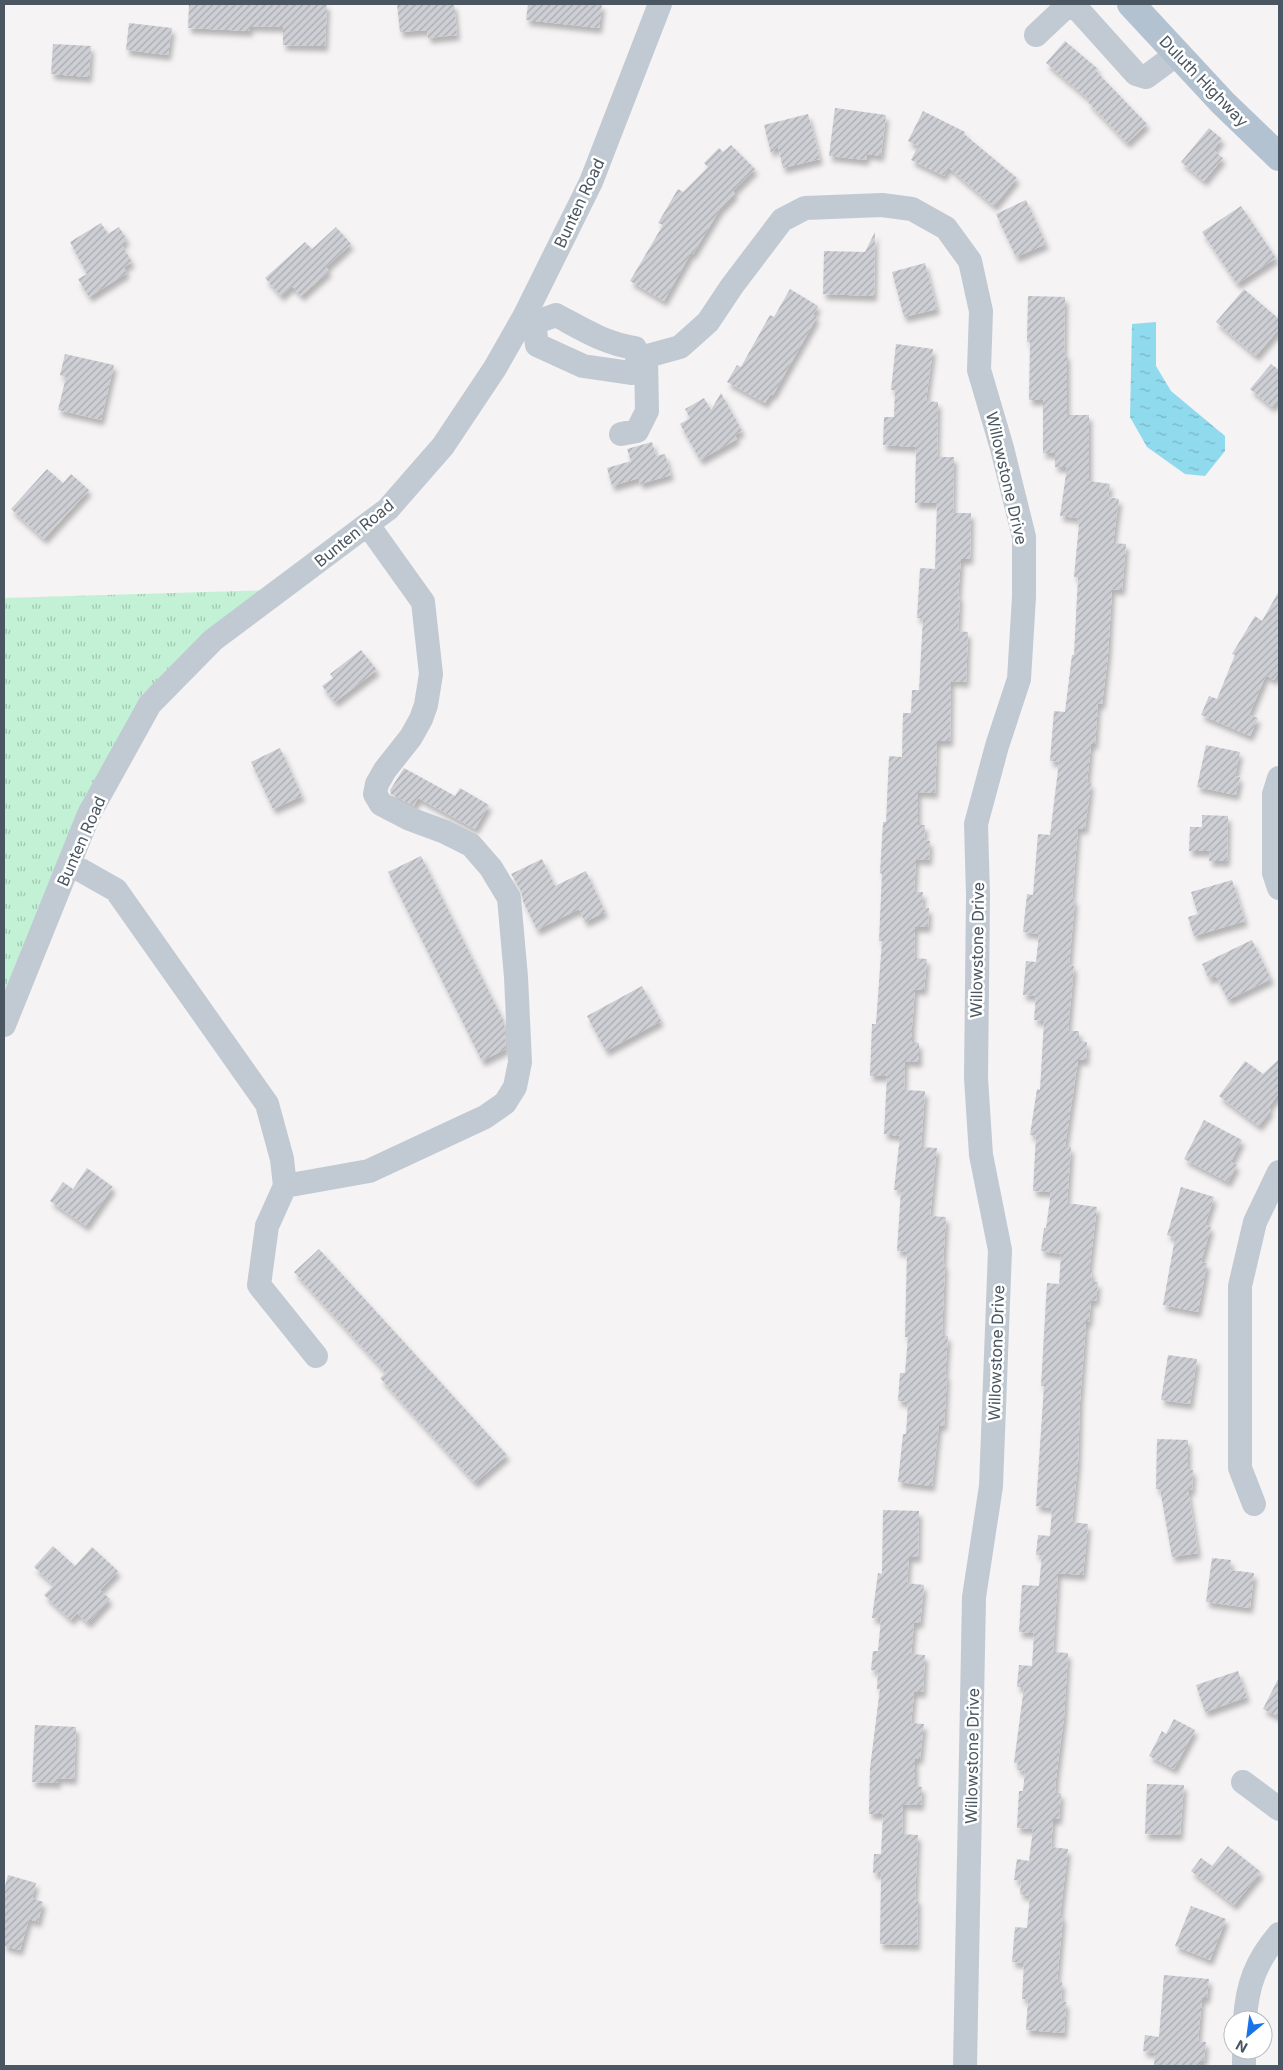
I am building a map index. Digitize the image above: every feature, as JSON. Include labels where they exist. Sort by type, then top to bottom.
[{"type":"main road","name":"Duluth Highway","points":[[1131,4],[1223,103],[1279,157]]},
{"type":"street","name":"Bunten Road","points":[[4,1025],[89,814],[150,704],[214,640],[388,509],[443,446],[529,320],[591,182],[660,4]]},
{"type":"street","points":[[1036,35],[1069,4]]},
{"type":"street","points":[[1073,4],[1136,74],[1146,77],[1176,54]]},
{"type":"street","name":"Willowstone Drive","points":[[529,320],[537,345],[583,366],[631,373],[643,358],[680,347],[708,322],[732,286],[782,220],[805,208],[882,205],[912,210],[946,228],[970,261],[980,311],[979,370],[1002,448],[1024,537],[1024,597],[1019,679],[997,746],[976,824],[978,895],[976,1078],[981,1155],[1000,1250],[991,1486],[974,1597],[965,2066]]},
{"type":"street","points":[[529,320],[556,315],[605,341],[635,348],[643,358],[647,411],[637,431],[621,434]]},
{"type":"street","points":[[598,368],[605,341]]},
{"type":"street","points":[[285,1186],[369,1171],[485,1117],[504,1103],[515,1087],[520,1062],[516,977],[509,898],[490,868],[471,845],[380,804],[375,794],[377,784],[385,770],[411,737],[421,719],[426,705],[431,674],[430,646],[423,602],[368,525]]},
{"type":"street","points":[[1279,778],[1274,794],[1274,873],[1279,888]]},
{"type":"street","points":[[70,864],[116,890],[267,1104],[282,1159],[285,1186],[267,1226],[259,1285],[316,1356]]},
{"type":"street","points":[[1254,1504],[1240,1468],[1240,1286],[1254,1222],[1279,1172]]},
{"type":"street","points":[[1243,1782],[1279,1809]]},
{"type":"street","points":[[1245,2010],[1246,1999],[1254,1970],[1276,1942]]},
{"type":"green space","points":[[269,590],[142,694],[77,861],[4,1039],[4,598]]},
{"type":"water","points":[[1156,322],[1156,366],[1171,391],[1225,436],[1225,451],[1205,476],[1185,474],[1147,447],[1130,417],[1132,324]]},
{"type":"building","points":[[189,4],[327,4],[325,46],[283,45],[283,27],[250,26],[250,31],[188,28]]},
{"type":"building","points":[[397,4],[454,4],[457,35],[428,38],[427,30],[400,32]]},
{"type":"building","points":[[528,4],[602,4],[599,28],[526,20]]},
{"type":"building","points":[[129,23],[172,28],[168,55],[126,50]]},
{"type":"building","points":[[1065,41],[1098,69],[1096,71],[1147,124],[1127,143],[1088,102],[1090,100],[1046,63]]},
{"type":"building","points":[[53,44],[91,46],[89,77],[51,74]]},
{"type":"building","points":[[835,108],[886,115],[881,156],[867,154],[866,160],[829,156]]},
{"type":"building","points":[[923,111],[965,132],[964,134],[1017,178],[994,206],[948,167],[944,176],[911,160],[918,146],[908,141]]},
{"type":"building","points":[[808,114],[820,159],[783,168],[778,146],[771,153],[764,125]]},
{"type":"building","points":[[1209,128],[1222,139],[1213,150],[1223,158],[1204,181],[1181,162]]},
{"type":"building","points":[[731,145],[755,169],[733,191],[735,194],[720,209],[693,254],[691,253],[664,301],[630,281],[663,225],[658,223],[678,189],[683,192],[708,167],[704,163],[719,148],[723,152]]},
{"type":"building","points":[[1026,200],[1046,244],[1016,257],[996,214]]},
{"type":"building","points":[[1241,206],[1276,258],[1237,284],[1202,232]]},
{"type":"building","points":[[101,223],[108,234],[119,227],[127,240],[121,244],[132,262],[124,267],[127,273],[89,297],[78,279],[87,274],[70,242]]},
{"type":"building","points":[[336,227],[351,244],[326,267],[329,271],[301,296],[292,286],[281,296],[265,278],[305,242],[312,249]]},
{"type":"building","points":[[875,232],[874,296],[823,294],[824,251],[865,252]]},
{"type":"building","points":[[925,263],[937,309],[904,317],[892,272]]},
{"type":"building","points":[[790,289],[818,306],[813,315],[817,317],[773,395],[771,394],[765,403],[727,382],[737,365],[741,367],[770,315],[774,317]]},
{"type":"building","points":[[1244,289],[1279,319],[1279,329],[1256,356],[1216,322]]},
{"type":"building","points":[[1028,296],[1065,297],[1064,354],[1067,354],[1067,415],[1089,415],[1089,481],[1110,484],[1108,497],[1119,499],[1113,543],[1126,544],[1122,590],[1112,589],[1108,654],[1102,704],[1098,704],[1095,744],[1091,744],[1087,783],[1091,783],[1085,829],[1078,828],[1072,899],[1075,900],[1069,965],[1074,966],[1068,1031],[1079,1031],[1079,1041],[1087,1042],[1086,1060],[1078,1060],[1065,1147],[1071,1147],[1067,1203],[1097,1207],[1089,1271],[1092,1271],[1091,1282],[1098,1282],[1096,1301],[1091,1300],[1089,1322],[1086,1322],[1078,1462],[1072,1522],[1088,1524],[1083,1575],[1058,1573],[1053,1652],[1068,1653],[1064,1717],[1055,1792],[1061,1793],[1059,1819],[1053,1819],[1051,1847],[1068,1849],[1060,1915],[1063,1916],[1057,1982],[1062,1982],[1061,2001],[1066,2002],[1064,2033],[1026,2030],[1028,1999],[1022,1999],[1024,1963],[1012,1962],[1015,1927],[1027,1928],[1030,1896],[1020,1894],[1021,1881],[1014,1880],[1017,1859],[1029,1861],[1033,1829],[1017,1828],[1019,1791],[1023,1791],[1025,1771],[1017,1770],[1018,1763],[1014,1763],[1024,1687],[1017,1687],[1019,1665],[1032,1666],[1034,1633],[1019,1632],[1022,1585],[1039,1586],[1042,1555],[1036,1555],[1038,1535],[1050,1536],[1052,1508],[1036,1506],[1044,1386],[1041,1386],[1047,1283],[1059,1284],[1061,1254],[1041,1251],[1051,1192],[1033,1191],[1036,1136],[1030,1135],[1037,1089],[1040,1090],[1044,1021],[1034,1020],[1036,996],[1023,995],[1026,961],[1036,962],[1039,934],[1023,932],[1027,894],[1033,895],[1038,834],[1050,835],[1059,762],[1050,761],[1054,711],[1065,712],[1072,655],[1074,655],[1078,577],[1074,577],[1079,524],[1077,524],[1078,518],[1060,516],[1067,467],[1055,467],[1055,453],[1043,453],[1043,400],[1029,400],[1030,342],[1027,342]]},
{"type":"building","points":[[896,344],[933,349],[926,401],[938,402],[937,457],[954,457],[953,513],[971,513],[970,559],[961,559],[958,596],[960,596],[958,631],[968,632],[966,682],[951,681],[950,741],[937,741],[935,793],[918,792],[918,825],[925,825],[924,840],[930,841],[929,860],[916,859],[914,892],[923,892],[922,908],[929,908],[928,927],[915,927],[914,958],[927,959],[924,990],[915,989],[912,1026],[912,1042],[919,1043],[919,1062],[905,1061],[904,1090],[925,1091],[921,1147],[937,1148],[930,1216],[946,1217],[942,1335],[948,1336],[945,1375],[947,1375],[944,1426],[939,1425],[932,1486],[898,1482],[903,1434],[906,1434],[908,1402],[898,1401],[900,1373],[905,1373],[908,1337],[905,1337],[907,1252],[897,1251],[901,1190],[894,1190],[900,1136],[884,1134],[887,1076],[870,1076],[872,1024],[876,1024],[882,941],[879,941],[882,874],[880,873],[883,822],[886,822],[889,756],[902,757],[903,713],[911,713],[912,690],[919,690],[923,618],[917,618],[920,568],[935,569],[937,503],[915,503],[916,447],[883,445],[884,417],[894,417],[895,390],[891,390]]},
{"type":"building","points":[[65,354],[114,365],[101,420],[58,410],[66,377],[60,375]]},
{"type":"building","points":[[1271,364],[1279,370],[1279,398],[1272,407],[1250,389]]},
{"type":"building","points":[[721,393],[742,431],[735,435],[737,439],[700,460],[680,424],[690,418],[685,409],[704,398],[711,410]]},
{"type":"building","points":[[652,442],[656,456],[665,454],[671,475],[640,484],[639,478],[612,486],[607,468],[631,461],[627,449]]},
{"type":"building","points":[[47,469],[63,483],[71,474],[89,490],[44,539],[11,509]]},
{"type":"building","points":[[1279,591],[1279,672],[1274,680],[1266,675],[1249,715],[1258,718],[1250,736],[1201,715],[1209,696],[1217,699],[1235,655],[1232,654],[1255,616],[1262,621]]},
{"type":"building","points":[[361,650],[377,670],[335,702],[322,686],[333,678],[330,674]]},
{"type":"building","points":[[1206,745],[1240,752],[1235,776],[1240,777],[1236,795],[1197,787]]},
{"type":"building","points":[[280,748],[302,796],[273,809],[251,762]]},
{"type":"building","points":[[404,768],[455,796],[460,788],[489,805],[475,829],[418,798],[414,806],[391,794],[390,790]]},
{"type":"building","points":[[1202,815],[1228,816],[1227,861],[1209,861],[1210,851],[1189,851],[1190,827],[1202,827]]},
{"type":"building","points":[[421,856],[504,1022],[506,1049],[482,1061],[388,872]]},
{"type":"building","points":[[542,859],[555,886],[586,871],[605,912],[585,922],[579,909],[537,930],[523,901],[521,891],[511,874]]},
{"type":"building","points":[[1232,880],[1245,921],[1194,936],[1188,917],[1198,914],[1191,892]]},
{"type":"building","points":[[1252,940],[1271,979],[1228,1000],[1216,976],[1209,979],[1202,964]]},
{"type":"building","points":[[642,986],[661,1021],[606,1051],[587,1016]]},
{"type":"building","points":[[1279,1059],[1279,1093],[1268,1108],[1271,1110],[1259,1126],[1219,1096],[1245,1061],[1263,1074]]},
{"type":"building","points":[[1204,1120],[1242,1140],[1231,1162],[1237,1165],[1228,1182],[1184,1159]]},
{"type":"building","points":[[87,1168],[113,1187],[86,1226],[50,1201],[63,1182],[73,1189]]},
{"type":"building","points":[[1181,1187],[1214,1197],[1205,1225],[1211,1227],[1201,1262],[1207,1263],[1198,1312],[1163,1305],[1175,1238],[1167,1235]]},
{"type":"building","points":[[319,1249],[507,1455],[475,1483],[380,1378],[386,1373],[294,1272]]},
{"type":"building","points":[[1168,1355],[1197,1359],[1190,1404],[1161,1400]]},
{"type":"building","points":[[1157,1439],[1188,1440],[1188,1469],[1193,1470],[1192,1490],[1188,1490],[1198,1553],[1172,1557],[1160,1489],[1156,1489]]},
{"type":"building","points":[[883,1510],[919,1511],[918,1557],[909,1557],[907,1583],[924,1585],[920,1623],[914,1623],[911,1654],[925,1655],[923,1692],[914,1692],[911,1723],[924,1724],[920,1759],[915,1758],[915,1786],[922,1787],[921,1805],[903,1804],[902,1834],[918,1835],[915,1899],[918,1899],[917,1945],[880,1944],[881,1874],[873,1873],[874,1854],[881,1854],[883,1814],[869,1814],[870,1768],[880,1689],[877,1689],[878,1671],[871,1670],[873,1651],[878,1651],[881,1619],[872,1618],[878,1573],[882,1574]]},
{"type":"building","points":[[53,1546],[75,1566],[92,1547],[118,1571],[100,1590],[110,1599],[88,1623],[77,1613],[71,1620],[44,1595],[54,1585],[34,1567]]},
{"type":"building","points":[[1212,1558],[1231,1560],[1230,1570],[1254,1573],[1250,1608],[1206,1602]]},
{"type":"building","points":[[1238,1671],[1247,1697],[1205,1712],[1196,1685]]},
{"type":"building","points":[[1279,1677],[1279,1717],[1263,1709]]},
{"type":"building","points":[[1174,1719],[1195,1730],[1174,1769],[1149,1756],[1162,1731],[1166,1734]]},
{"type":"building","points":[[35,1725],[76,1727],[74,1779],[58,1778],[58,1783],[32,1782]]},
{"type":"building","points":[[1147,1784],[1184,1785],[1180,1835],[1145,1834]]},
{"type":"building","points":[[1228,1846],[1261,1872],[1234,1905],[1191,1871],[1201,1858],[1212,1866]]},
{"type":"building","points":[[8,1875],[36,1883],[32,1898],[43,1902],[38,1922],[29,1919],[20,1950],[4,1946],[4,1890]]},
{"type":"building","points":[[1191,1906],[1226,1919],[1210,1960],[1175,1946]]},
{"type":"building","points":[[1164,1975],[1209,1979],[1207,1998],[1202,1998],[1198,2041],[1206,2042],[1204,2061],[1200,2060],[1200,2066],[1154,2066],[1155,2053],[1143,2051],[1145,2035],[1159,2037]]}]
